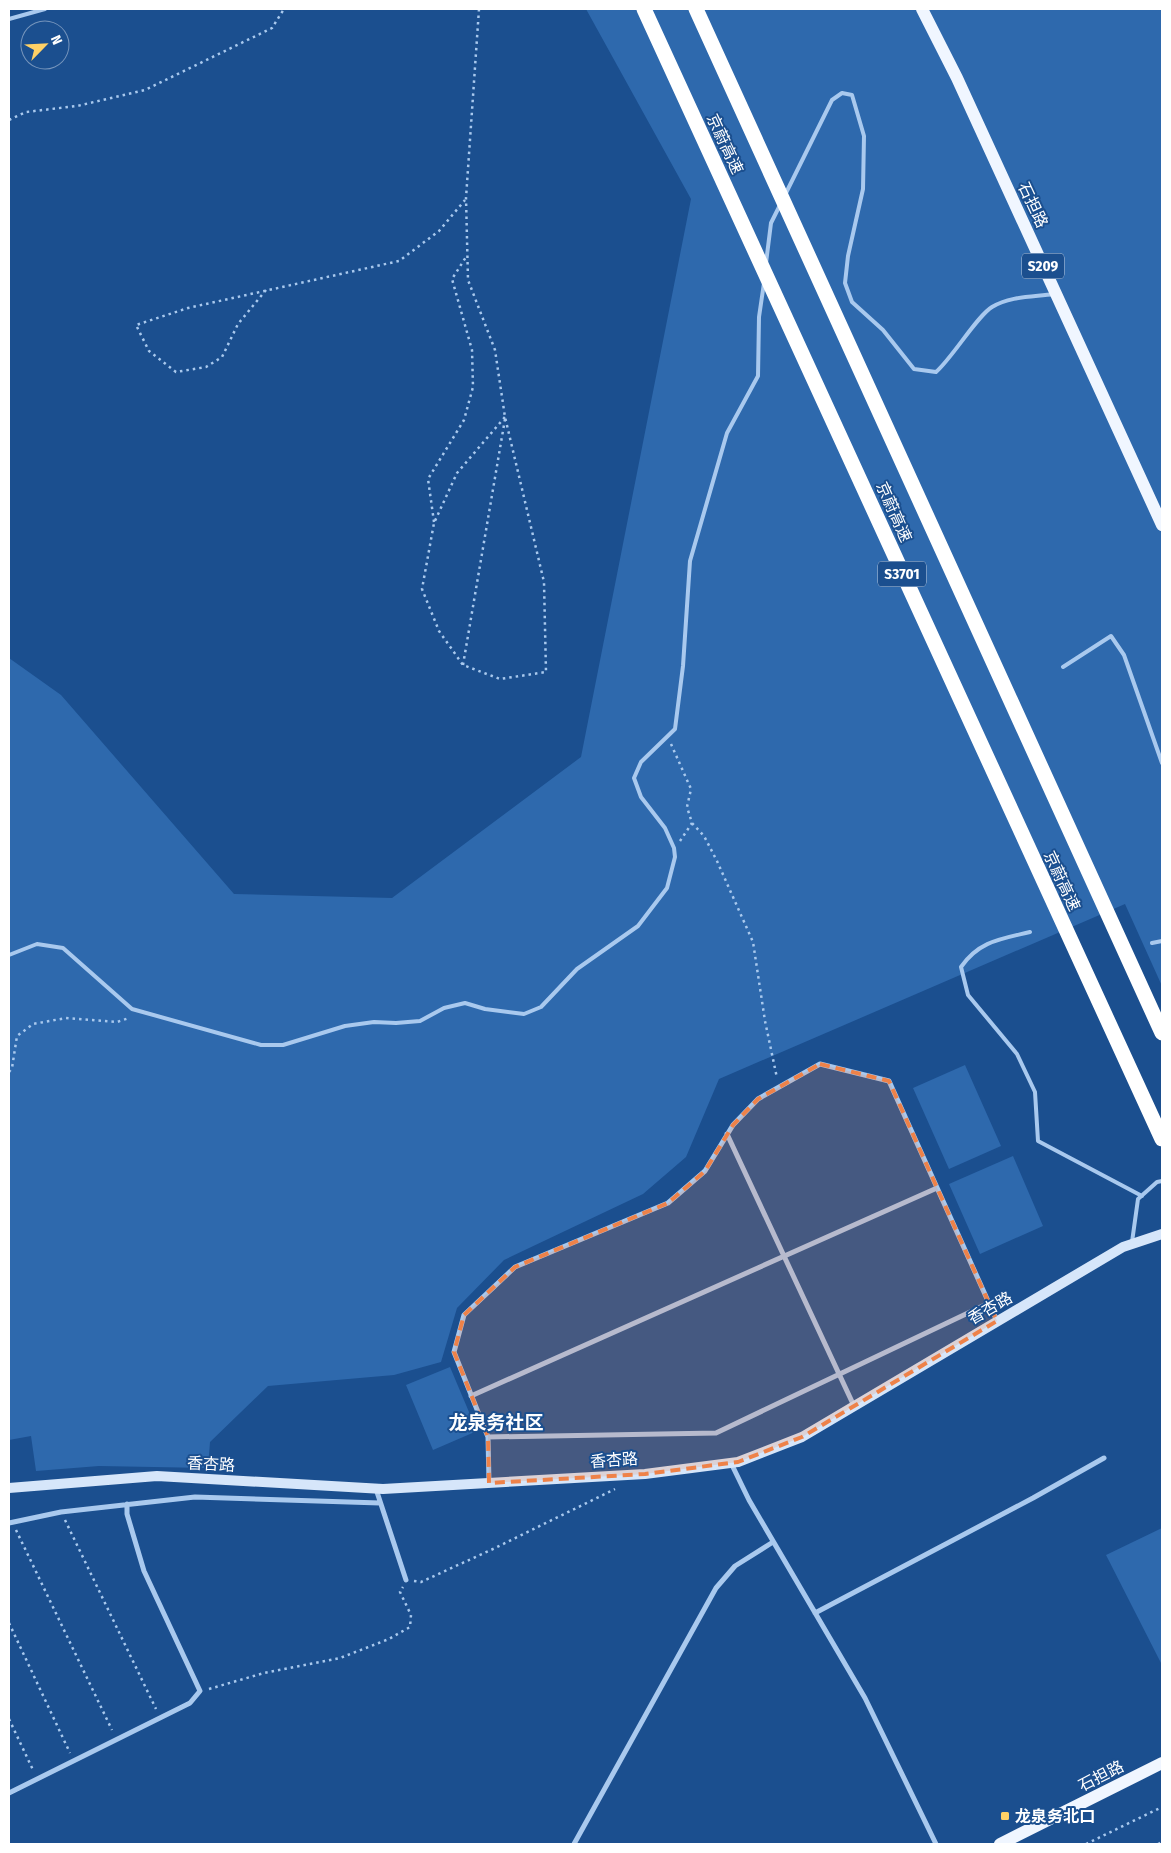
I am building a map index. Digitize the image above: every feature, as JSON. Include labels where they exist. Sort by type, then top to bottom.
[{"type":"highway","name":"京蔚高速","points":[[644,9],[1162,1139]]},
{"type":"highway","name":"京蔚高速","points":[[696,9],[1162,1033]]},
{"type":"main road","name":"石担路","points":[[922,9],[957,78],[1162,525]]},
{"type":"main road","name":"石担路","points":[[1000,1844],[1162,1763]]},
{"type":"street","points":[[489,1483],[488,1437],[454,1352],[464,1315],[515,1267],[668,1203],[705,1171],[728,1134],[758,1099],[820,1064],[889,1081],[997,1321]]},
{"type":"street","points":[[728,1134],[854,1406]]},
{"type":"street","points":[[471,1396],[938,1188]]},
{"type":"street","name":"香杏路","points":[[9,1488],[157,1476],[376,1489],[645,1474],[731,1463],[802,1437],[1123,1247],[1162,1234]]},
{"type":"street","points":[[488,1437],[716,1433],[989,1303]]},
{"type":"street","points":[[815,1613],[1033,1498],[1104,1458]]},
{"type":"street","points":[[731,1463],[773,1542],[865,1698],[936,1844]]},
{"type":"street","points":[[376,1489],[406,1580]]},
{"type":"street","points":[[10,1523],[61,1512],[195,1497],[380,1503]]},
{"type":"street","points":[[9,1793],[190,1703],[200,1691],[144,1571],[127,1514],[127,1504]]},
{"type":"street","points":[[574,1844],[716,1588],[735,1566],[773,1542]]},
{"type":"lane","points":[[9,19],[45,9]]},
{"type":"lane","points":[[9,955],[37,944],[62,948],[132,1009],[261,1045],[283,1045],[345,1026],[374,1022],[420,1021],[444,1008],[465,1003],[485,1009],[524,1014],[541,1007],[578,969],[638,926],[667,888],[675,857],[674,848],[665,828],[641,797],[634,778],[641,762],[675,729],[683,666],[690,561],[727,433],[758,376],[759,317],[772,223],[832,100],[842,93],[852,95],[864,136],[863,189],[848,256],[845,283],[852,302],[883,330],[914,369],[936,372],[949,360],[991,307],[1012,299],[1056,294]]},
{"type":"lane","points":[[1063,667],[1111,636],[1124,655],[1162,763]]},
{"type":"lane","points":[[1030,932],[991,941],[970,954],[961,967],[968,995],[1017,1054],[1036,1092],[1038,1141],[1142,1196]]},
{"type":"lane","points":[[1152,943],[1162,941]]},
{"type":"lane","points":[[1131,1244],[1138,1199],[1157,1182],[1162,1181]]},
{"type":"path","points":[[9,120],[26,112],[77,106],[145,90],[272,28],[284,9]]},
{"type":"path","points":[[479,9],[466,198],[468,280],[495,350],[505,417],[544,582],[546,672],[500,679],[463,665],[438,631],[422,589],[434,523],[457,473],[505,417]]},
{"type":"path","points":[[266,290],[238,324],[222,357],[206,367],[176,372],[149,352],[136,326],[188,308],[266,290],[399,261],[439,231],[466,198]]},
{"type":"path","points":[[434,523],[428,479],[464,420],[473,387],[472,350],[452,279],[467,255]]},
{"type":"path","points":[[463,665],[505,417]]},
{"type":"path","points":[[668,736],[691,788],[687,807],[692,823],[704,836],[717,861],[753,942],[765,1021],[779,1087]]},
{"type":"path","points":[[674,848],[692,823]]},
{"type":"path","points":[[9,1072],[12,1068],[17,1036],[33,1024],[66,1018],[117,1022],[130,1018],[138,1011]]},
{"type":"path","points":[[200,1691],[264,1673],[340,1658],[389,1639],[410,1628],[411,1615],[400,1592],[406,1580],[421,1582],[493,1550],[618,1487]]},
{"type":"path","points":[[61,1512],[160,1718]]},
{"type":"path","points":[[10,1523],[116,1740]]},
{"type":"path","points":[[9,1623],[74,1761]]},
{"type":"path","points":[[9,1719],[37,1779]]},
{"type":"path","points":[[1086,1844],[1162,1807]]},
{"type":"path","points":[[1158,1844],[1162,1842]]},
{"type":"highlighted area","points":[[820,1064],[889,1081],[997,1321],[802,1437],[738,1462],[645,1474],[489,1483],[488,1437],[454,1352],[464,1315],[515,1267],[668,1203],[705,1171],[733,1125],[758,1099]]},
{"type":"shaded area","points":[[586,9],[1162,9],[1162,986],[1125,904],[719,1079],[686,1157],[643,1194],[504,1260],[457,1308],[441,1362],[394,1375],[268,1386],[210,1442],[208,1468],[99,1466],[36,1471],[31,1436],[9,1440],[9,658],[61,695],[234,894],[392,898],[581,757],[691,199]]},
{"type":"shaded area","points":[[965,1065],[1001,1146],[949,1169],[913,1088]]},
{"type":"shaded area","points":[[1013,1156],[1043,1226],[980,1254],[949,1184]]},
{"type":"shaded area","points":[[450,1367],[477,1431],[433,1450],[406,1385]]},
{"type":"shaded area","points":[[1162,1528],[1162,1665],[1106,1555]]},
{"type":"place","name":"龙泉务北口","points":[[1005,1816]]},
{"type":"district","name":"龙泉务社区","points":[[496,1422]]}]
